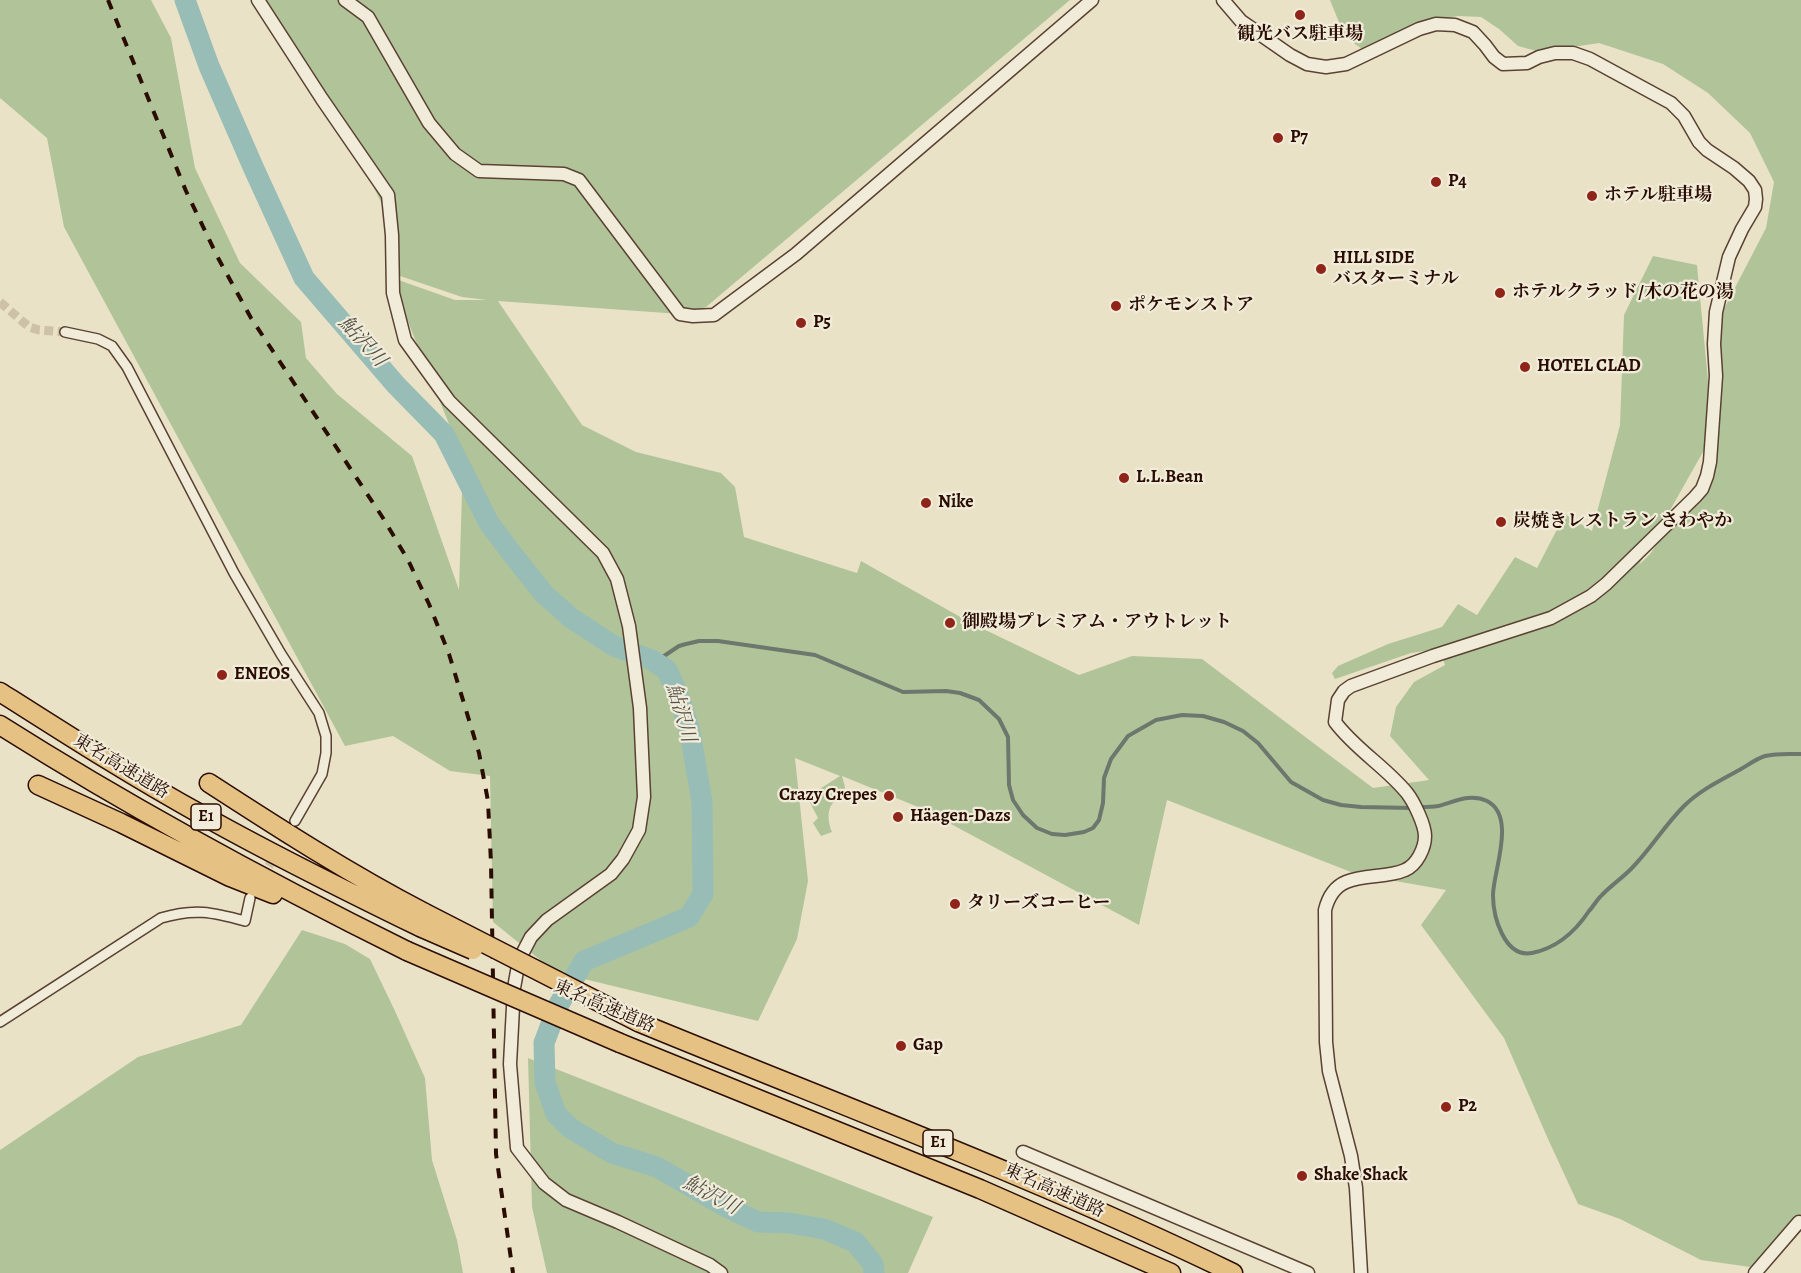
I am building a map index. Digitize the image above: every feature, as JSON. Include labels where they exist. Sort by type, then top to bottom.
[{"type":"highway","name":"東名高速道路","points":[[0,692],[123,769],[201,814],[359,897],[423,920],[638,1022],[991,1164],[1233,1273]]},
{"type":"highway","name":"東名高速道路","points":[[0,725],[141,811],[407,951],[620,1043],[980,1189],[1171,1273]]},
{"type":"highway","points":[[209,783],[423,920]]},
{"type":"highway","points":[[38,785],[230,877],[369,932]]},
{"type":"street","points":[[258,0],[321,99],[388,195],[392,235],[393,293],[405,339],[449,401],[603,553],[617,579],[629,626],[640,708],[645,797],[639,830],[623,859],[611,874],[547,920],[531,937],[519,960],[514,988],[510,1064],[517,1148],[544,1183],[566,1200],[692,1256],[721,1273]]},
{"type":"street","points":[[345,0],[368,17],[429,123],[455,154],[479,171],[564,174],[579,180],[680,314],[693,316],[714,315],[796,254],[1092,0]]},
{"type":"street","points":[[1223,0],[1240,21],[1307,64],[1326,67],[1346,64],[1419,29],[1436,24],[1455,25],[1473,32],[1503,64],[1527,63],[1556,53],[1573,53],[1590,58],[1671,103],[1684,116],[1699,142],[1742,174],[1755,190],[1756,199],[1755,207],[1729,257],[1716,312],[1714,344],[1716,376],[1711,451],[1707,476],[1702,489],[1606,584],[1571,608],[1551,618],[1368,679],[1351,686],[1338,700],[1335,722],[1347,738],[1396,781],[1406,797],[1422,836],[1415,863],[1407,870],[1347,881],[1333,892],[1327,901],[1325,910],[1326,1042],[1329,1071],[1351,1156],[1356,1188],[1361,1273]]},
{"type":"street","points":[[65,332],[98,339],[112,346],[127,367],[234,573],[319,713],[326,736],[322,774],[295,821]]},
{"type":"street","points":[[0,1022],[161,918],[199,911],[245,921],[250,898]]},
{"type":"street","points":[[1023,1152],[1308,1273]]},
{"type":"street","points":[[1755,1273],[1800,1220]]},
{"type":"green space","points":[[0,0],[151,0],[171,38],[195,168],[240,263],[301,322],[306,358],[337,394],[412,456],[459,590],[463,459],[390,277],[455,300],[487,300],[462,297],[400,276],[398,237],[353,145],[259,0],[1070,0],[706,307],[680,314],[498,301],[582,425],[636,452],[721,473],[735,487],[744,537],[857,573],[861,561],[971,623],[1079,675],[1132,656],[1202,659],[1373,788],[1429,780],[1390,736],[1396,707],[1414,682],[1445,665],[1440,649],[1411,653],[1335,679],[1332,673],[1338,666],[1388,644],[1442,627],[1458,604],[1477,615],[1515,557],[1537,568],[1565,514],[1592,531],[1620,425],[1624,315],[1653,256],[1697,265],[1711,412],[1711,334],[1766,228],[1774,182],[1750,133],[1708,93],[1663,64],[1599,43],[1540,52],[1518,46],[1481,17],[1458,16],[1430,21],[1365,51],[1345,37],[1330,0],[1801,0],[1801,1230],[1795,1230],[1750,1267],[1701,1260],[1620,1219],[1578,1204],[1504,1038],[1421,925],[1446,890],[1356,874],[1167,800],[1139,925],[923,809],[842,776],[845,787],[843,796],[834,802],[829,811],[832,832],[821,836],[813,823],[818,818],[807,797],[840,776],[795,758],[808,881],[797,939],[758,1021],[555,972],[493,922],[490,776],[450,771],[393,736],[345,746],[64,227],[47,138],[0,98]],"holes":[[[1712,436],[1713,465],[1650,554],[1639,565]]]},
{"type":"green space","points":[[302,930],[345,944],[370,959],[395,1011],[425,1078],[432,1160],[457,1240],[463,1273],[0,1273],[0,1150],[138,1057],[241,1025]]},
{"type":"green space","points":[[528,1058],[933,1217],[908,1273],[547,1273],[532,1207]]},
{"type":"waterway","name":"鮎沢川","points":[[185,0],[209,66],[304,278],[396,385],[444,434],[489,523],[544,594],[571,618],[614,646],[652,660],[667,670],[679,697],[690,732],[702,802],[703,894],[689,917],[584,961],[558,1006],[544,1043],[545,1082],[556,1114],[570,1128],[612,1153],[657,1167],[726,1207],[758,1222],[789,1223],[824,1229],[855,1242],[873,1264],[874,1273]]},
{"type":"waterway","points":[[655,662],[679,646],[699,641],[718,641],[815,655],[903,692],[946,691],[979,700],[999,719],[1008,737],[1009,785],[1013,800],[1023,815],[1037,828],[1052,834],[1065,835],[1093,828],[1099,820],[1103,803],[1104,778],[1111,759],[1128,736],[1156,720],[1182,715],[1203,716],[1243,731],[1258,743],[1291,782],[1323,800],[1361,807],[1412,808]]},
{"type":"waterway","points":[[1420,807],[1438,806],[1474,798],[1487,801],[1496,808],[1501,819],[1502,831],[1493,895],[1495,914],[1507,942],[1522,953],[1532,953],[1541,951],[1565,938],[1607,890],[1631,869],[1684,806],[1697,795],[1762,757],[1801,754]]},
{"type":"tunnel","points":[[0,302],[29,327],[65,332]]},
{"type":"tunnel","points":[[262,878],[295,821]]},
{"type":"railway","points":[[108,0],[186,191],[217,256],[251,318],[383,518],[408,560],[449,654],[479,753],[488,801],[496,1154],[513,1273]]},
{"type":"place","name":"観光バス駐車場","points":[[1300,15]]},
{"type":"place","name":"P7","points":[[1278,138]]},
{"type":"place","name":"P4","points":[[1436,182]]},
{"type":"place","name":"ホテル駐車場","points":[[1592,196]]},
{"type":"place","name":"HILL SIDE バスターミナル","points":[[1321,269]]},
{"type":"place","name":"ホテルクラッド/木の花の湯","points":[[1500,293]]},
{"type":"place","name":"ポケモンストア","points":[[1116,306]]},
{"type":"place","name":"P5","points":[[801,323]]},
{"type":"place","name":"HOTEL CLAD","points":[[1525,367]]},
{"type":"place","name":"L.L.Bean","points":[[1124,478]]},
{"type":"place","name":"Nike","points":[[926,503]]},
{"type":"place","name":"炭焼きレストラン さわやか","points":[[1501,522]]},
{"type":"place","name":"御殿場プレミアム・アウトレット","points":[[950,623]]},
{"type":"place","name":"ENEOS","points":[[222,675]]},
{"type":"place","name":"Crazy Crepes","points":[[889,796]]},
{"type":"place","name":"Häagen-Dazs","points":[[898,817]]},
{"type":"place","name":"タリーズコーヒー","points":[[955,904]]},
{"type":"place","name":"Gap","points":[[901,1046]]},
{"type":"place","name":"P2","points":[[1446,1107]]},
{"type":"place","name":"Shake Shack","points":[[1302,1176]]}]
